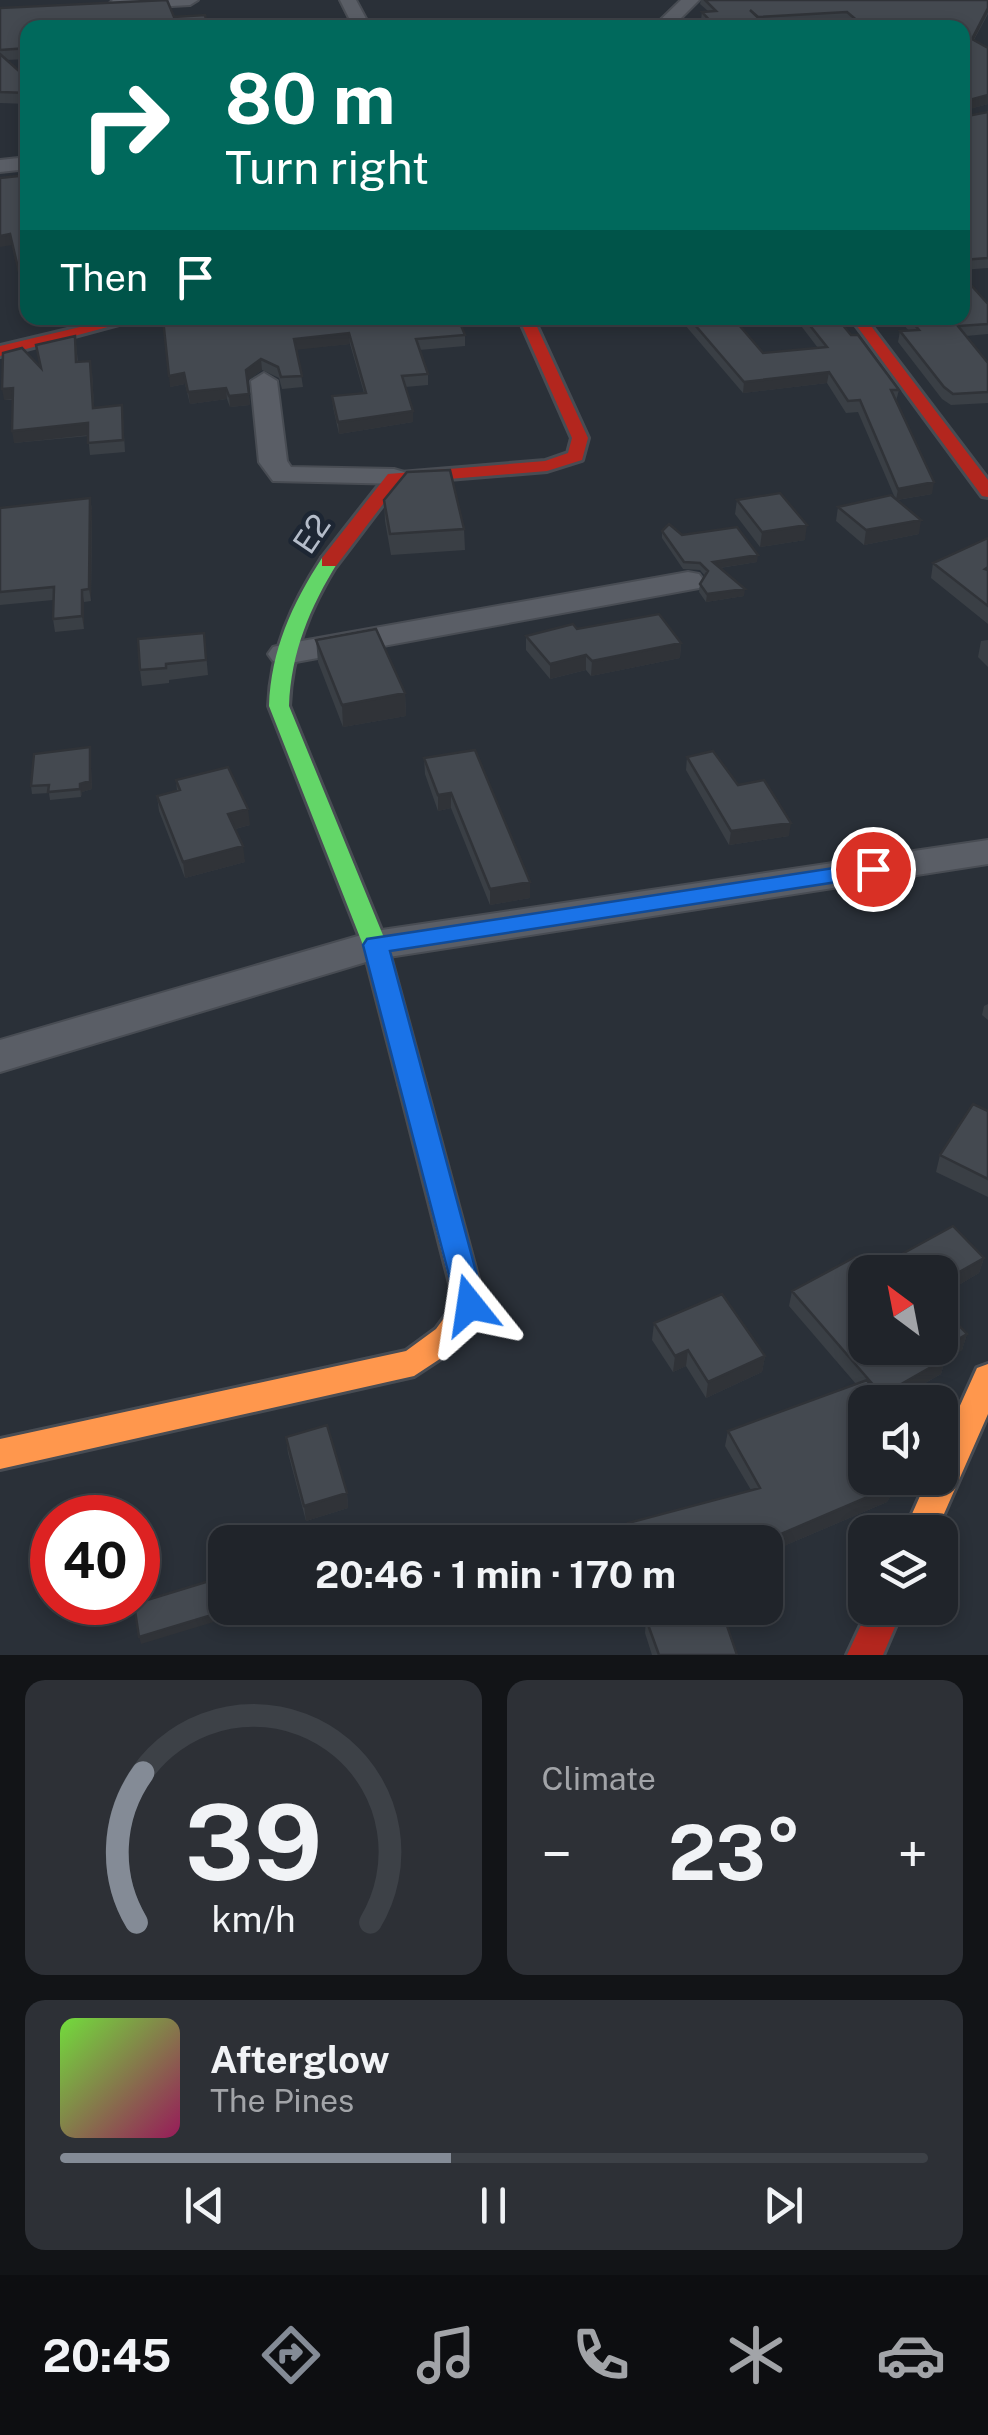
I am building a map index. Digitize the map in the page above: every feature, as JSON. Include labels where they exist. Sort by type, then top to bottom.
[{"type":"street","points":[[95,5],[190,0]]},
{"type":"street","points":[[669,20],[691,0]]},
{"type":"street","points":[[0,352],[106,325]]},
{"type":"street","points":[[264,380],[273,462],[283,475],[394,478],[548,466],[576,456],[580,438],[529,325]]},
{"type":"street","points":[[863,325],[988,492]]},
{"type":"street","name":"E2","points":[[0,1454],[414,1363],[442,1346],[460,1325],[470,1305],[376,945],[279,706],[279,668],[296,616],[365,513],[394,478]]},
{"type":"street","points":[[284,654],[688,581]]},
{"type":"street","points":[[0,1056],[376,945],[988,852]]},
{"type":"street","points":[[928,1515],[988,1378]]},
{"type":"street","points":[[866,1655],[879,1625]]},
{"type":"building","points":[[167,0],[174,17],[205,15],[206,20],[20,20],[20,49],[0,50],[0,8]]},
{"type":"building","points":[[705,0],[988,0],[988,8],[972,39],[988,48],[988,95],[970,100],[970,20],[856,20],[847,12],[758,17],[750,10],[761,20],[710,20],[702,12],[716,11]]},
{"type":"building","points":[[0,54],[20,72],[20,93],[0,92]]},
{"type":"building","points":[[988,112],[988,258],[970,259],[970,115]]},
{"type":"building","points":[[20,176],[20,276],[10,234],[0,236],[0,178]]},
{"type":"building","points":[[970,284],[988,304],[988,324],[958,326],[988,363],[988,392],[953,394],[944,387],[900,331],[919,330],[915,325],[970,325]]},
{"type":"building","points":[[164,325],[461,325],[465,335],[416,339],[428,374],[402,376],[413,411],[338,422],[332,396],[366,393],[349,333],[294,339],[302,376],[281,377],[278,367],[261,359],[246,370],[249,394],[229,396],[226,388],[188,392],[184,373],[169,376]]},
{"type":"building","points":[[695,325],[739,325],[763,353],[827,347],[810,325],[843,325],[851,335],[858,335],[899,390],[891,390],[934,482],[898,489],[860,400],[848,401],[829,372],[744,382]]},
{"type":"building","points":[[75,336],[76,362],[90,361],[93,408],[122,405],[123,440],[88,443],[88,423],[12,431],[13,388],[2,389],[3,353],[22,348],[41,368],[36,345]]},
{"type":"building","points":[[450,470],[464,529],[390,534],[384,500],[407,472]]},
{"type":"building","points":[[780,493],[807,525],[762,532],[737,500]]},
{"type":"building","points":[[891,495],[921,520],[866,530],[838,507]]},
{"type":"building","points":[[90,498],[89,589],[82,590],[82,616],[53,619],[54,587],[0,592],[0,508]]},
{"type":"building","points":[[669,524],[682,535],[737,527],[758,555],[713,562],[745,589],[707,594],[700,584],[708,571],[700,563],[684,562],[662,531]]},
{"type":"building","points":[[988,538],[985,569],[988,606],[933,563]]},
{"type":"building","points":[[659,614],[681,643],[592,661],[586,655],[550,664],[526,636],[573,624],[577,629]]},
{"type":"building","points":[[376,629],[405,693],[342,705],[316,640]]},
{"type":"building","points":[[204,633],[206,660],[140,670],[138,639]]},
{"type":"building","points":[[90,747],[90,781],[80,784],[80,789],[48,792],[49,785],[31,786],[34,754]]},
{"type":"building","points":[[475,750],[530,882],[490,889],[451,793],[438,795],[424,758]]},
{"type":"building","points":[[713,751],[738,785],[764,780],[791,823],[731,831],[687,757]]},
{"type":"building","points":[[228,767],[248,809],[228,814],[243,846],[183,862],[157,796],[180,790],[176,780]]},
{"type":"building","points":[[973,1104],[988,1111],[988,1179],[940,1155]]},
{"type":"building","points":[[953,1226],[984,1258],[958,1273],[958,1255],[900,1255]]},
{"type":"building","points":[[848,1261],[848,1356],[792,1291]]},
{"type":"building","points":[[722,1294],[765,1356],[708,1382],[688,1350],[675,1356],[654,1323]]},
{"type":"building","points":[[958,1325],[967,1334],[958,1339]]},
{"type":"building","points":[[856,1365],[934,1365],[900,1385],[873,1385]]},
{"type":"building","points":[[848,1387],[848,1495],[872,1495],[783,1533],[783,1525],[629,1525],[760,1488],[728,1431]]},
{"type":"building","points":[[327,1425],[347,1493],[304,1506],[286,1437]]},
{"type":"building","points":[[208,1581],[208,1616],[139,1637],[137,1625],[160,1625],[160,1596]]},
{"type":"building","points":[[648,1625],[727,1625],[737,1655],[659,1655]]},
{"type":"traffic: fast","points":[[329,562],[292,631],[282,667],[279,706],[375,945],[412,1084]]},
{"type":"traffic: slow","points":[[0,1454],[414,1363],[447,1338],[470,1305],[412,1084]]},
{"type":"traffic: slow","points":[[928,1515],[988,1378]]},
{"type":"traffic: jam","points":[[0,351],[106,325]]},
{"type":"traffic: jam","points":[[329,562],[394,478],[547,466],[576,456],[580,438],[529,325]]},
{"type":"traffic: jam","points":[[863,325],[988,492]]},
{"type":"traffic: jam","points":[[865,1655],[878,1625]]},
{"type":"route","points":[[470,1305],[376,945],[873,869]]}]
